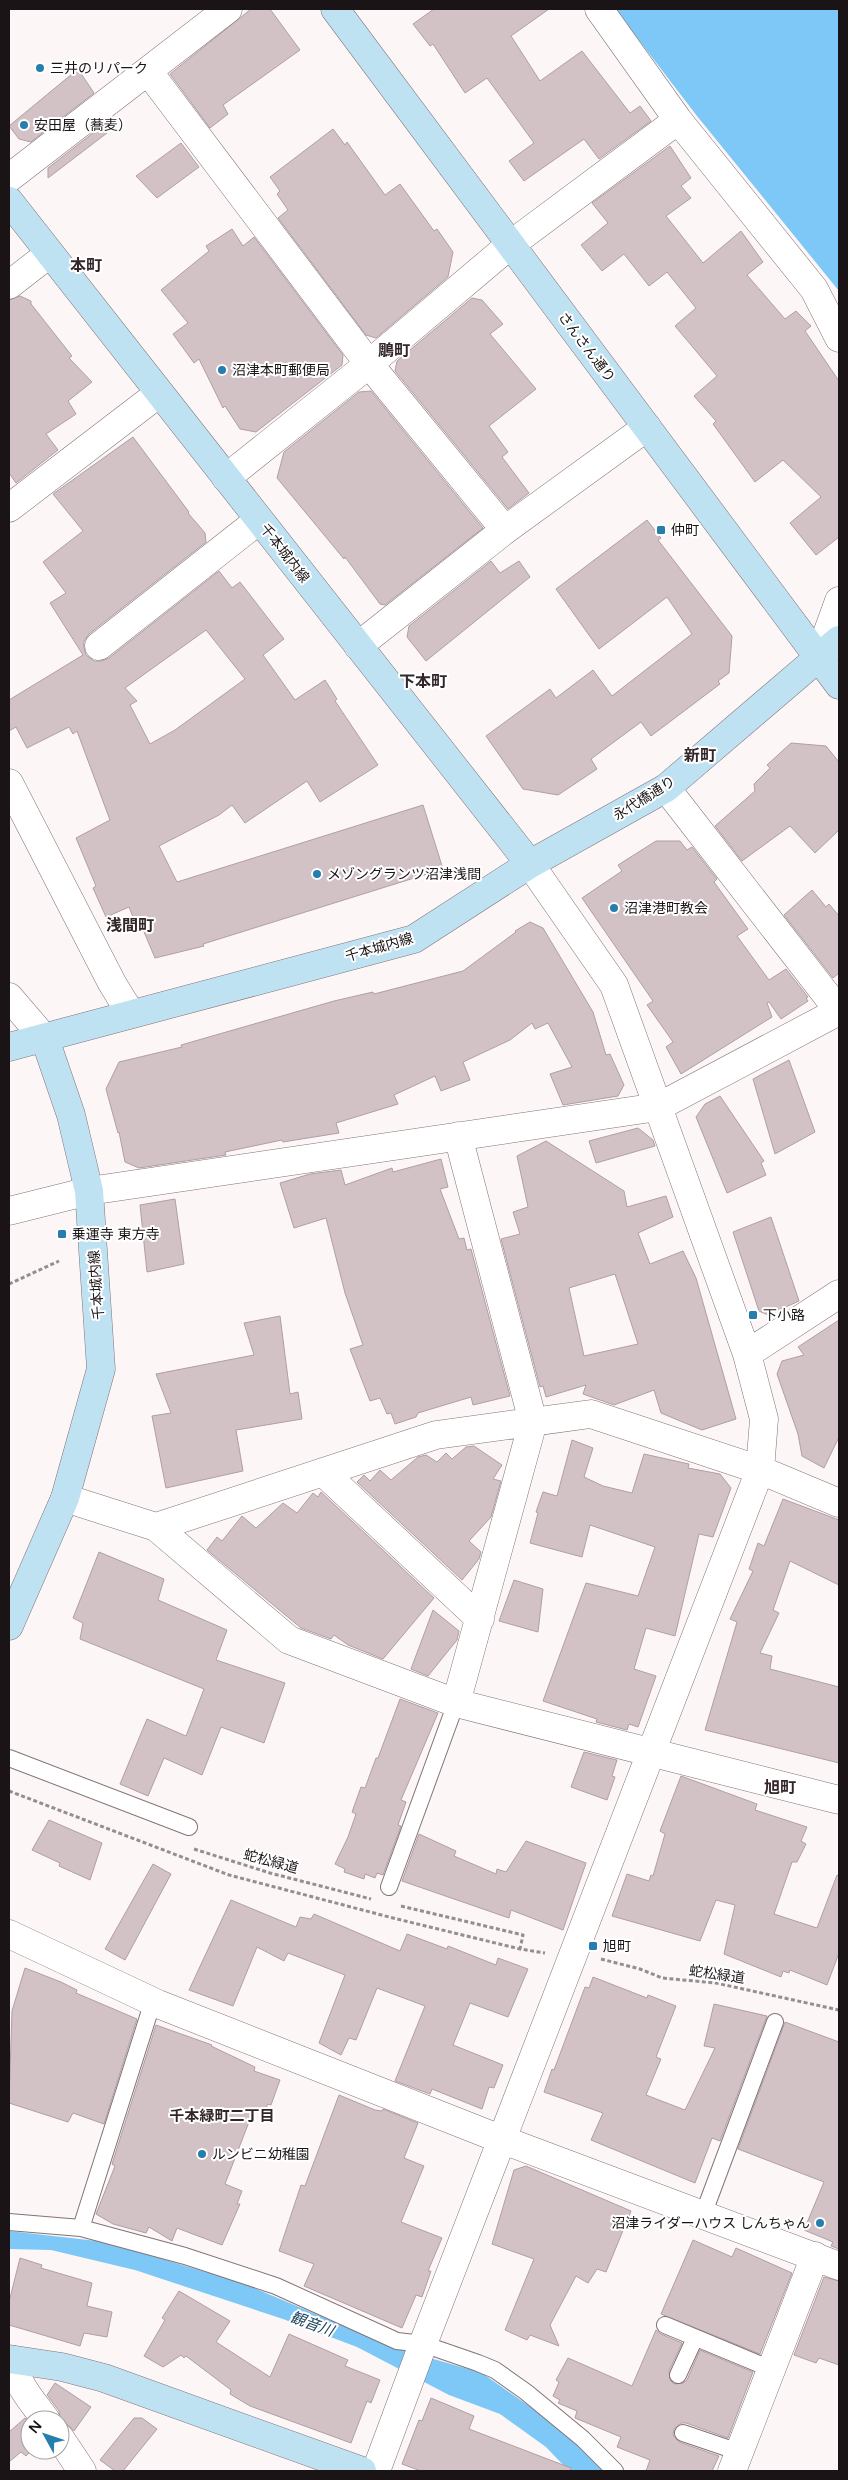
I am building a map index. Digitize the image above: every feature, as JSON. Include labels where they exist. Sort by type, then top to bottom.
[{"type":"main road","name":"さんさん通り","points":[[335,9],[839,685]]},
{"type":"main road","name":"千本城内線","points":[[9,202],[158,394],[530,864],[414,938],[44,1039],[71,1115],[89,1191],[101,1369],[66,1498],[9,1626]]},
{"type":"main road","name":"永代橋通り","points":[[530,864],[666,788],[839,640]]},
{"type":"main road","points":[[9,1047],[44,1039]]},
{"type":"main road","points":[[11,2359],[62,2367],[104,2378],[362,2471]]},
{"type":"street","points":[[9,178],[228,9]]},
{"type":"street","points":[[599,9],[678,120],[814,289],[839,338]]},
{"type":"street","points":[[148,71],[369,364],[505,530]]},
{"type":"street","points":[[226,478],[369,364],[510,244],[678,120]]},
{"type":"street","points":[[9,285],[49,254]]},
{"type":"street","points":[[9,508],[158,394]]},
{"type":"street","points":[[358,646],[505,530],[647,427]]},
{"type":"street","points":[[99,646],[259,520]]},
{"type":"street","points":[[818,659],[839,601]]},
{"type":"street","points":[[9,783],[112,983],[131,1014]]},
{"type":"street","points":[[9,1211],[89,1191],[658,1107],[839,1011],[666,788]]},
{"type":"street","points":[[376,2471],[760,1470],[764,1419],[747,1354],[614,985],[530,864]]},
{"type":"street","points":[[9,998],[44,1039]]},
{"type":"street","points":[[456,1703],[533,1422],[458,1136]]},
{"type":"street","points":[[747,1354],[839,1294]]},
{"type":"street","points":[[156,1527],[436,1435],[591,1414],[760,1470],[839,1503]]},
{"type":"street","points":[[323,1472],[480,1619]]},
{"type":"street","points":[[66,1498],[156,1527],[289,1640],[456,1703],[839,1800]]},
{"type":"street","points":[[9,1934],[153,2001],[503,2140],[827,2261],[771,2369],[735,2462]]},
{"type":"street","points":[[11,2359],[19,2382],[39,2410]]},
{"type":"street","points":[[70,2453],[82,2471]]},
{"type":"lane","points":[[389,1887],[456,1703]]},
{"type":"lane","points":[[9,1758],[189,1827]]},
{"type":"lane","points":[[81,2228],[153,2001]]},
{"type":"lane","points":[[703,2215],[775,2022]]},
{"type":"lane","points":[[9,2222],[81,2228],[186,2256],[276,2286],[397,2340],[495,2370],[526,2392],[576,2433],[615,2471]]},
{"type":"lane","points":[[665,2325],[771,2369]]},
{"type":"lane","points":[[678,2375],[695,2338]]},
{"type":"lane","points":[[683,2433],[735,2462]]},
{"type":"path","points":[[9,1284],[59,1261]]},
{"type":"path","name":"蛇松緑道","points":[[9,1791],[229,1875],[393,1918],[520,1949],[547,1953]]},
{"type":"path","name":"蛇松緑道","points":[[193,1848],[270,1873],[375,1900]]},
{"type":"path","points":[[397,1905],[523,1935],[520,1949]]},
{"type":"path","points":[[393,1918],[395,1912]]},
{"type":"path","name":"蛇松緑道","points":[[592,1956],[640,1969],[662,1978],[716,1983],[839,2010]]},
{"type":"water","points":[[615,9],[839,9],[839,291],[697,116]]},
{"type":"water","name":"観音川","points":[[9,2231],[106,2242],[242,2283],[399,2349],[482,2373],[579,2441],[607,2471],[569,2471],[546,2447],[500,2414],[449,2395],[357,2347],[283,2319],[135,2270],[51,2250],[9,2249]]},
{"type":"building","points":[[251,9],[270,9],[300,50],[223,105],[228,114],[210,128],[170,74]]},
{"type":"building","points":[[434,9],[549,9],[511,36],[540,81],[582,51],[630,113],[640,106],[651,121],[599,159],[584,139],[524,181],[509,161],[534,143],[487,78],[465,93],[433,44],[430,46],[413,24]]},
{"type":"building","points":[[78,69],[94,93],[31,142],[19,139],[9,126]]},
{"type":"building","points":[[102,126],[107,133],[48,178],[48,168]]},
{"type":"building","points":[[333,129],[345,145],[347,142],[385,195],[400,184],[434,231],[437,229],[453,252],[448,277],[376,338],[366,335],[278,218],[288,210],[277,194],[280,191],[270,177]]},
{"type":"building","points":[[181,143],[199,167],[157,198],[136,176]]},
{"type":"building","points":[[670,146],[691,178],[681,186],[691,198],[666,216],[703,263],[741,231],[763,262],[747,275],[785,319],[796,311],[811,326],[805,331],[839,381],[839,537],[816,555],[790,523],[821,497],[783,460],[755,482],[713,424],[716,421],[694,396],[717,376],[675,326],[696,308],[667,272],[649,286],[624,254],[602,271],[581,245],[608,223],[592,203]]},
{"type":"building","points":[[232,229],[243,246],[254,237],[343,355],[342,365],[256,432],[240,429],[225,406],[223,408],[199,359],[194,363],[173,334],[188,323],[161,290],[209,251],[206,246]]},
{"type":"building","points":[[20,296],[31,301],[31,304],[72,356],[69,358],[92,382],[68,401],[76,414],[46,434],[58,450],[16,483],[9,473],[9,300]]},
{"type":"building","points":[[472,298],[482,300],[503,324],[490,334],[536,389],[489,426],[508,452],[502,457],[529,493],[508,509],[395,371],[397,361]]},
{"type":"building","points":[[371,391],[483,528],[385,605],[380,604],[345,557],[344,559],[277,478],[284,452],[359,392]]},
{"type":"building","points":[[133,437],[188,513],[205,533],[206,542],[89,634],[84,641],[86,655],[94,661],[102,661],[109,658],[219,571],[232,588],[240,582],[284,639],[263,655],[295,700],[325,680],[337,699],[335,701],[378,765],[320,802],[307,781],[245,823],[232,805],[219,815],[159,846],[177,882],[423,805],[443,869],[203,944],[204,946],[155,958],[139,920],[135,922],[129,907],[106,917],[93,888],[96,886],[76,838],[110,820],[77,731],[73,734],[69,727],[27,748],[16,727],[9,731],[9,700],[83,655],[50,603],[66,593],[43,562],[83,531],[53,494]],"holes":[[[206,630],[245,679],[175,730],[150,744],[130,705],[137,701],[125,688]]]},
{"type":"building","points":[[647,520],[661,538],[658,540],[732,636],[729,673],[718,681],[720,684],[651,736],[641,722],[591,759],[597,769],[558,795],[523,789],[486,736],[550,689],[556,698],[593,670],[612,696],[692,634],[667,597],[599,649],[556,589]]},
{"type":"building","points":[[491,561],[500,573],[519,561],[530,577],[426,661],[407,637],[409,626]]},
{"type":"building","points":[[791,743],[826,746],[839,762],[839,830],[815,853],[790,826],[742,861],[715,826],[755,791],[754,784],[770,768],[767,765]]},
{"type":"building","points":[[656,841],[680,841],[687,850],[692,847],[717,879],[714,882],[748,929],[737,936],[769,980],[786,969],[808,997],[806,998],[808,1001],[781,1019],[769,1002],[767,1003],[772,1017],[681,1074],[666,1047],[673,1042],[647,1005],[653,1001],[582,898],[622,871],[618,865]]},
{"type":"building","points":[[812,890],[826,907],[829,904],[839,916],[839,973],[833,978],[784,915]]},
{"type":"building","points":[[530,922],[543,928],[593,1012],[606,1055],[610,1054],[624,1085],[618,1096],[563,1105],[550,1074],[572,1067],[548,1023],[535,1029],[532,1023],[510,1040],[463,1062],[470,1080],[441,1091],[435,1076],[394,1095],[398,1104],[336,1123],[339,1133],[283,1142],[282,1140],[225,1152],[226,1155],[139,1168],[125,1162],[119,1132],[106,1089],[119,1062],[182,1047],[181,1045],[334,1001],[373,992],[374,994],[463,971],[515,931]]},
{"type":"building","points":[[789,1060],[815,1132],[775,1154],[753,1079]]},
{"type":"building","points":[[720,1096],[764,1161],[761,1163],[766,1175],[727,1193],[696,1117],[705,1104]]},
{"type":"building","points":[[638,1128],[653,1140],[655,1146],[596,1163],[589,1141]]},
{"type":"building","points":[[546,1141],[624,1191],[627,1207],[666,1196],[673,1217],[638,1233],[650,1264],[683,1251],[696,1278],[736,1419],[702,1430],[661,1413],[654,1390],[614,1405],[583,1394],[586,1385],[546,1397],[543,1386],[540,1387],[501,1239],[520,1234],[513,1212],[528,1207],[517,1156]],"holes":[[[615,1274],[638,1344],[584,1356],[569,1288]]]},
{"type":"building","points":[[441,1159],[448,1187],[440,1189],[459,1239],[464,1238],[467,1250],[471,1249],[510,1396],[473,1405],[471,1397],[418,1413],[416,1417],[395,1424],[391,1413],[387,1414],[380,1398],[370,1401],[350,1349],[363,1345],[345,1293],[326,1218],[294,1228],[280,1183],[310,1174],[341,1170],[345,1185],[392,1168],[393,1172]]},
{"type":"building","points":[[175,1199],[184,1264],[147,1272],[140,1205]]},
{"type":"building","points":[[771,1217],[799,1301],[768,1315],[759,1311],[733,1232]]},
{"type":"building","points":[[280,1316],[290,1394],[298,1392],[302,1419],[236,1430],[243,1471],[166,1488],[152,1416],[171,1413],[156,1374],[254,1355],[244,1323]]},
{"type":"building","points":[[839,1320],[839,1437],[824,1468],[802,1456],[798,1434],[777,1374],[782,1361],[804,1355],[798,1347]]},
{"type":"building","points":[[572,1440],[593,1448],[584,1477],[603,1486],[632,1493],[644,1454],[689,1464],[688,1468],[720,1474],[731,1488],[713,1537],[699,1534],[675,1636],[646,1628],[634,1669],[656,1676],[638,1727],[629,1724],[627,1730],[596,1722],[597,1719],[543,1701],[586,1583],[638,1596],[655,1547],[590,1525],[582,1557],[530,1543],[538,1513],[536,1512],[543,1492],[557,1496]]},
{"type":"building","points":[[474,1446],[502,1465],[493,1479],[501,1481],[491,1517],[469,1541],[481,1552],[479,1559],[462,1580],[357,1482],[364,1475],[370,1481],[380,1470],[391,1480],[418,1457],[426,1455],[437,1462],[446,1453],[452,1459],[466,1447]]},
{"type":"building","points":[[321,1492],[434,1598],[383,1659],[348,1645],[334,1635],[331,1639],[301,1628],[207,1550],[217,1537],[222,1541],[242,1516],[256,1528],[283,1503],[297,1513],[313,1493],[318,1497]]},
{"type":"building","points":[[783,1499],[839,1520],[839,1585],[790,1561],[773,1610],[779,1613],[760,1653],[772,1656],[770,1669],[839,1687],[839,1763],[705,1730],[737,1622],[730,1619],[753,1571],[749,1569],[758,1543],[764,1546]]},
{"type":"building","points":[[99,1552],[164,1579],[158,1600],[227,1630],[216,1660],[285,1683],[264,1743],[221,1727],[202,1775],[164,1758],[148,1796],[120,1784],[147,1719],[186,1736],[204,1689],[80,1639],[83,1623],[73,1618]]},
{"type":"building","points":[[514,1580],[543,1589],[538,1632],[499,1621]]},
{"type":"building","points":[[433,1610],[459,1631],[457,1640],[428,1676],[411,1669]]},
{"type":"building","points":[[400,1699],[438,1713],[401,1800],[406,1802],[398,1825],[401,1826],[383,1875],[377,1873],[375,1878],[365,1874],[364,1879],[344,1872],[345,1869],[335,1864],[348,1837],[356,1814],[352,1812],[361,1787],[365,1788]]},
{"type":"building","points":[[584,1752],[617,1760],[612,1776],[615,1777],[607,1800],[571,1787]]},
{"type":"building","points":[[681,1776],[757,1804],[755,1810],[807,1827],[801,1841],[806,1844],[797,1862],[792,1862],[774,1914],[817,1928],[837,1875],[839,1876],[839,1953],[827,1985],[790,1970],[789,1973],[783,1971],[781,1977],[724,1954],[735,1905],[716,1900],[700,1941],[612,1916],[627,1874],[649,1881],[651,1875],[653,1876],[665,1834],[660,1831]]},
{"type":"building","points":[[49,1820],[102,1843],[90,1880],[59,1866],[60,1863],[32,1850]]},
{"type":"building","points":[[419,1834],[456,1851],[454,1856],[496,1874],[497,1869],[506,1872],[526,1841],[586,1863],[563,1930],[511,1910],[509,1918],[402,1881]]},
{"type":"building","points":[[153,1864],[171,1874],[125,1960],[105,1949]]},
{"type":"building","points":[[231,1900],[296,1927],[300,1917],[311,1919],[314,1914],[400,1951],[407,1934],[447,1949],[448,1946],[496,1965],[498,1958],[528,1969],[508,2017],[470,2003],[453,2045],[503,2065],[494,2088],[489,2087],[482,2109],[432,2089],[430,2094],[395,2081],[425,2006],[377,1988],[356,2040],[349,2038],[341,2055],[319,2043],[345,1975],[288,1953],[284,1961],[257,1947],[233,2006],[189,1990]]},
{"type":"building","points":[[25,1968],[61,1982],[77,1990],[76,1993],[137,2019],[104,2124],[73,2113],[68,2122],[9,2103],[12,2011]]},
{"type":"building","points":[[593,1977],[647,1998],[648,1995],[676,2006],[656,2057],[661,2059],[646,2095],[685,2110],[715,2048],[704,2046],[714,2004],[767,2016],[720,2141],[712,2138],[695,2183],[591,2140],[603,2113],[544,2092],[585,1987],[589,1988]]},
{"type":"building","points":[[785,2022],[839,2042],[839,2249],[831,2246],[833,2242],[804,2230],[824,2182],[738,2149]]},
{"type":"building","points":[[156,2025],[212,2045],[255,2067],[254,2071],[280,2080],[271,2105],[268,2104],[264,2112],[254,2109],[225,2184],[242,2191],[237,2204],[240,2204],[222,2245],[177,2228],[172,2241],[149,2227],[146,2233],[113,2224],[96,2214],[115,2166],[112,2164]]},
{"type":"building","points":[[339,2095],[375,2110],[382,2111],[383,2109],[418,2123],[404,2158],[424,2166],[401,2222],[442,2238],[428,2271],[431,2271],[422,2297],[416,2295],[402,2328],[304,2286],[314,2264],[279,2251],[301,2185],[305,2186]]},
{"type":"building","points":[[526,2166],[631,2211],[606,2272],[597,2269],[588,2283],[576,2276],[550,2325],[559,2346],[530,2335],[527,2340],[505,2330],[534,2259],[492,2244],[514,2170]]},
{"type":"building","points":[[693,2240],[732,2257],[736,2248],[792,2273],[760,2354],[661,2314]]},
{"type":"building","points":[[20,2258],[42,2265],[41,2268],[92,2283],[87,2306],[112,2312],[107,2337],[84,2333],[80,2346],[9,2325],[9,2302]]},
{"type":"building","points":[[824,2277],[839,2281],[839,2365],[819,2358],[816,2363],[794,2355]]},
{"type":"building","points":[[179,2291],[230,2321],[216,2342],[270,2377],[289,2334],[348,2360],[345,2366],[380,2380],[371,2403],[367,2401],[351,2443],[250,2406],[230,2394],[231,2390],[186,2356],[184,2358],[181,2355],[163,2367],[144,2356],[165,2320],[162,2318]]},
{"type":"building","points":[[656,2330],[682,2343],[669,2371],[670,2380],[674,2384],[683,2383],[687,2380],[700,2350],[753,2372],[728,2438],[686,2423],[681,2423],[674,2429],[673,2435],[679,2442],[719,2456],[712,2471],[646,2471],[650,2460],[617,2447],[621,2437],[575,2418],[577,2411],[558,2403],[560,2400],[553,2396],[559,2382],[556,2380],[568,2358],[632,2386]]},
{"type":"building","points":[[55,2383],[91,2407],[74,2431],[70,2427],[70,2410],[58,2410],[47,2395]]},
{"type":"building","points":[[431,2398],[474,2416],[469,2429],[571,2468],[570,2471],[421,2471],[402,2464],[419,2420],[422,2421]]},
{"type":"building","points":[[134,2418],[142,2418],[157,2429],[123,2471],[115,2471],[100,2460]]},
{"type":"building","points":[[20,2422],[20,2453],[9,2462],[9,2432]]},
{"type":"place","name":"三井のリパーク","points":[[40,68]]},
{"type":"place","name":"安田屋（蕎麦）","points":[[24,125]]},
{"type":"place","name":"沼津本町郵便局","points":[[222,370]]},
{"type":"place","name":"仲町","points":[[661,530]]},
{"type":"place","name":"メゾングランツ沼津浅間","points":[[317,874]]},
{"type":"place","name":"沼津港町教会","points":[[614,908]]},
{"type":"place","name":"乗運寺 東方寺","points":[[62,1234]]},
{"type":"place","name":"下小路","points":[[753,1315]]},
{"type":"place","name":"旭町","points":[[593,1946]]},
{"type":"place","name":"ルンビニ幼稚園","points":[[202,2154]]},
{"type":"place","name":"沼津ライダーハウス しんちゃん","points":[[820,2223]]},
{"type":"district","name":"本町","points":[[86,265]]},
{"type":"district","name":"鵰町","points":[[394,350]]},
{"type":"district","name":"下本町","points":[[423,681]]},
{"type":"district","name":"新町","points":[[700,755]]},
{"type":"district","name":"浅間町","points":[[130,925]]},
{"type":"district","name":"旭町","points":[[780,1787]]},
{"type":"district","name":"千本緑町二丁目","points":[[222,2116]]}]
